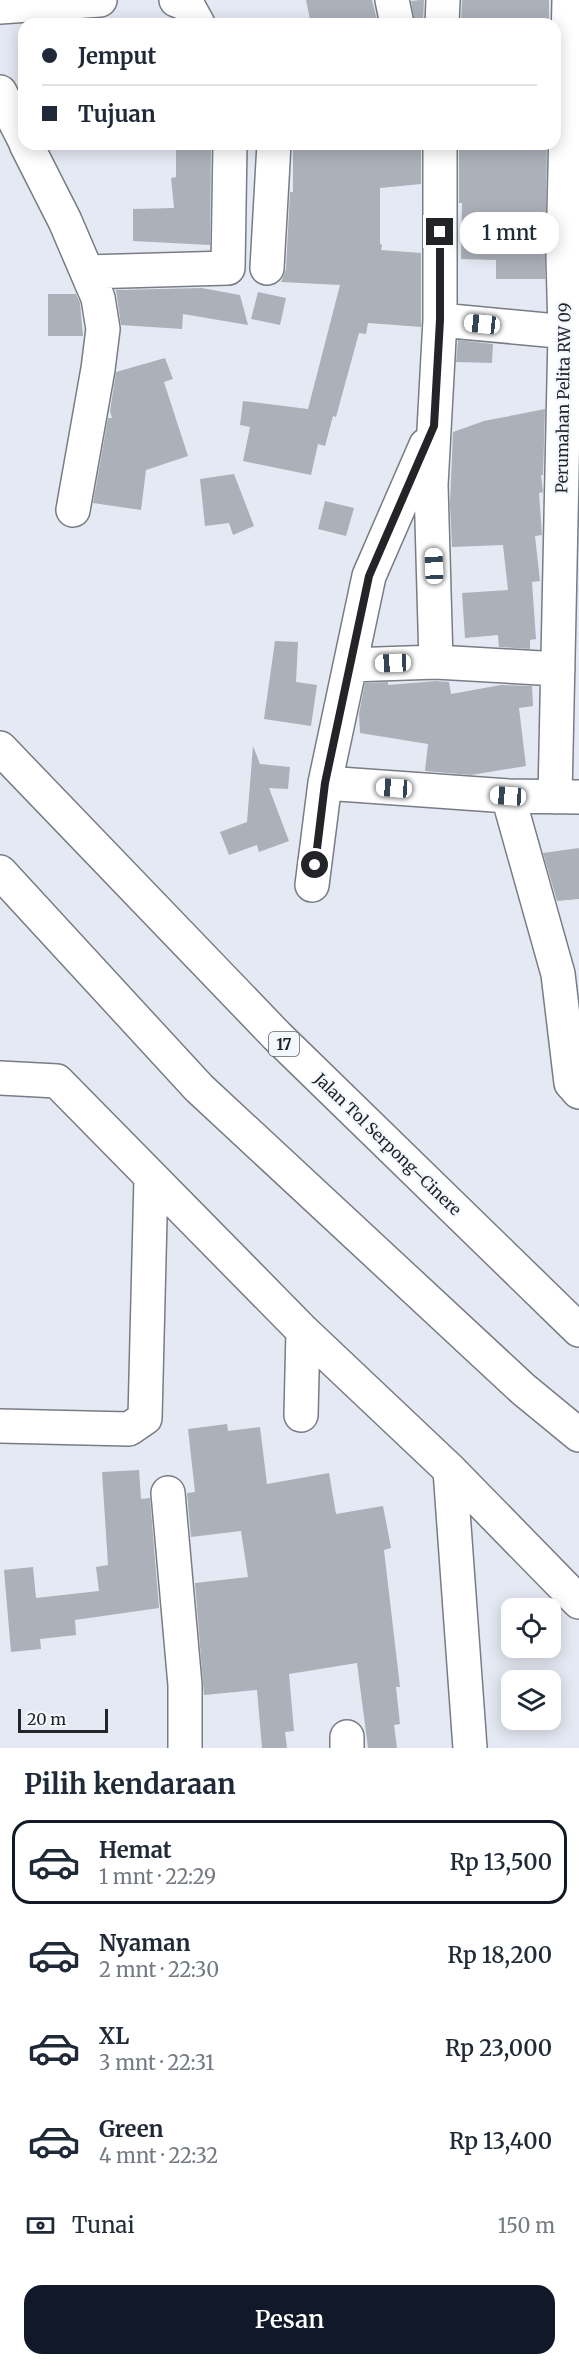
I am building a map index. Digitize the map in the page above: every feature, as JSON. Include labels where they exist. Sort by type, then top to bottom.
[{"type":"main road","points":[[0,7],[100,0]]},
{"type":"main road","points":[[176,0],[187,4],[195,18]]},
{"type":"main road","points":[[392,0],[396,18]]},
{"type":"main road","points":[[442,18],[443,0]]},
{"type":"main road","name":"Perumahan Pelita RW 09","points":[[567,797],[558,669],[572,333],[563,256],[569,0]]},
{"type":"main road","points":[[0,92],[18,127]]},
{"type":"main road","points":[[29,150],[65,221],[98,298],[103,329],[99,369],[73,510]]},
{"type":"main road","points":[[87,272],[228,268],[230,150]]},
{"type":"main road","points":[[267,268],[274,150]]},
{"type":"main road","points":[[436,662],[431,485],[440,320],[440,150]]},
{"type":"main road","points":[[440,320],[572,333]]},
{"type":"main road","points":[[312,885],[325,783],[369,576],[434,426]]},
{"type":"main road","points":[[350,665],[436,662],[558,669]]},
{"type":"main road","name":"Jalan Tol Serpong–Cinere","points":[[0,748],[277,1036],[579,1330]]},
{"type":"main road","points":[[325,783],[508,796],[567,797]]},
{"type":"main road","points":[[508,796],[568,973],[571,1083],[579,1092]]},
{"type":"main road","points":[[0,872],[199,1088],[523,1389],[579,1435]]},
{"type":"main road","points":[[0,1078],[57,1081],[303,1331],[450,1470],[579,1602]]},
{"type":"main road","points":[[0,1426],[129,1429],[145,1418],[151,1178]]},
{"type":"main road","points":[[301,1415],[303,1331]]},
{"type":"main road","points":[[450,1470],[470,1748]]},
{"type":"main road","points":[[168,1493],[185,1685],[185,1748]]},
{"type":"building","points":[[306,0],[372,0],[376,18],[310,18]]},
{"type":"building","points":[[424,0],[423,18],[414,18],[411,1]]},
{"type":"building","points":[[462,0],[549,0],[549,18],[461,18]]},
{"type":"building","points":[[176,150],[211,150],[210,245],[133,241],[133,209],[174,208],[171,178],[176,177]]},
{"type":"building","points":[[293,150],[421,150],[421,184],[380,188],[380,244],[382,245],[381,250],[421,253],[421,327],[368,323],[366,334],[359,333],[336,417],[333,416],[325,446],[318,444],[311,475],[243,461],[250,427],[240,425],[243,401],[308,409],[340,285],[281,282],[286,269],[290,192],[293,192]]},
{"type":"building","points":[[459,150],[547,150],[545,279],[496,279],[496,260],[461,259],[462,203],[459,203]]},
{"type":"building","points":[[202,288],[240,295],[248,325],[183,314],[182,329],[121,325],[116,290]]},
{"type":"building","points":[[258,292],[286,298],[280,325],[251,319]]},
{"type":"building","points":[[48,294],[76,294],[80,303],[83,336],[48,336]]},
{"type":"building","points":[[458,340],[493,344],[492,363],[456,362]]},
{"type":"building","points":[[165,358],[173,379],[164,382],[188,456],[146,470],[141,510],[93,503],[108,418],[112,418],[110,411],[116,372]]},
{"type":"building","points":[[545,409],[543,475],[541,475],[543,492],[539,493],[542,535],[535,536],[540,581],[532,582],[536,639],[530,640],[530,649],[499,647],[498,635],[465,638],[462,593],[508,590],[503,545],[452,547],[450,503],[453,432],[484,421]]},
{"type":"building","points":[[234,474],[254,526],[233,535],[229,523],[205,526],[200,479]]},
{"type":"building","points":[[325,501],[354,508],[346,536],[318,529]]},
{"type":"building","points":[[275,641],[298,642],[296,682],[317,685],[311,726],[264,719]]},
{"type":"building","points":[[388,682],[388,685],[449,682],[451,694],[501,685],[532,686],[533,706],[519,708],[526,766],[471,775],[425,771],[428,744],[360,733],[359,714],[365,683]]},
{"type":"building","points":[[253,746],[260,764],[290,767],[288,789],[269,788],[289,841],[259,852],[257,845],[229,855],[220,832],[247,822]]},
{"type":"building","points":[[579,848],[579,899],[557,901],[543,853]]},
{"type":"building","points":[[227,1424],[228,1431],[260,1427],[267,1484],[329,1473],[336,1514],[383,1506],[391,1548],[384,1550],[400,1687],[396,1687],[400,1724],[394,1725],[397,1748],[368,1748],[357,1663],[289,1674],[294,1731],[285,1732],[287,1748],[262,1748],[257,1690],[204,1695],[195,1583],[248,1577],[241,1531],[191,1537],[187,1493],[195,1492],[188,1429]]},
{"type":"building","points":[[139,1470],[141,1499],[150,1498],[159,1608],[75,1620],[76,1635],[40,1639],[41,1649],[11,1652],[4,1570],[33,1567],[36,1598],[99,1591],[96,1567],[108,1565],[102,1472]]},
{"type":"route","points":[[315,865],[325,783],[369,576],[434,426],[440,320],[440,232]]}]
